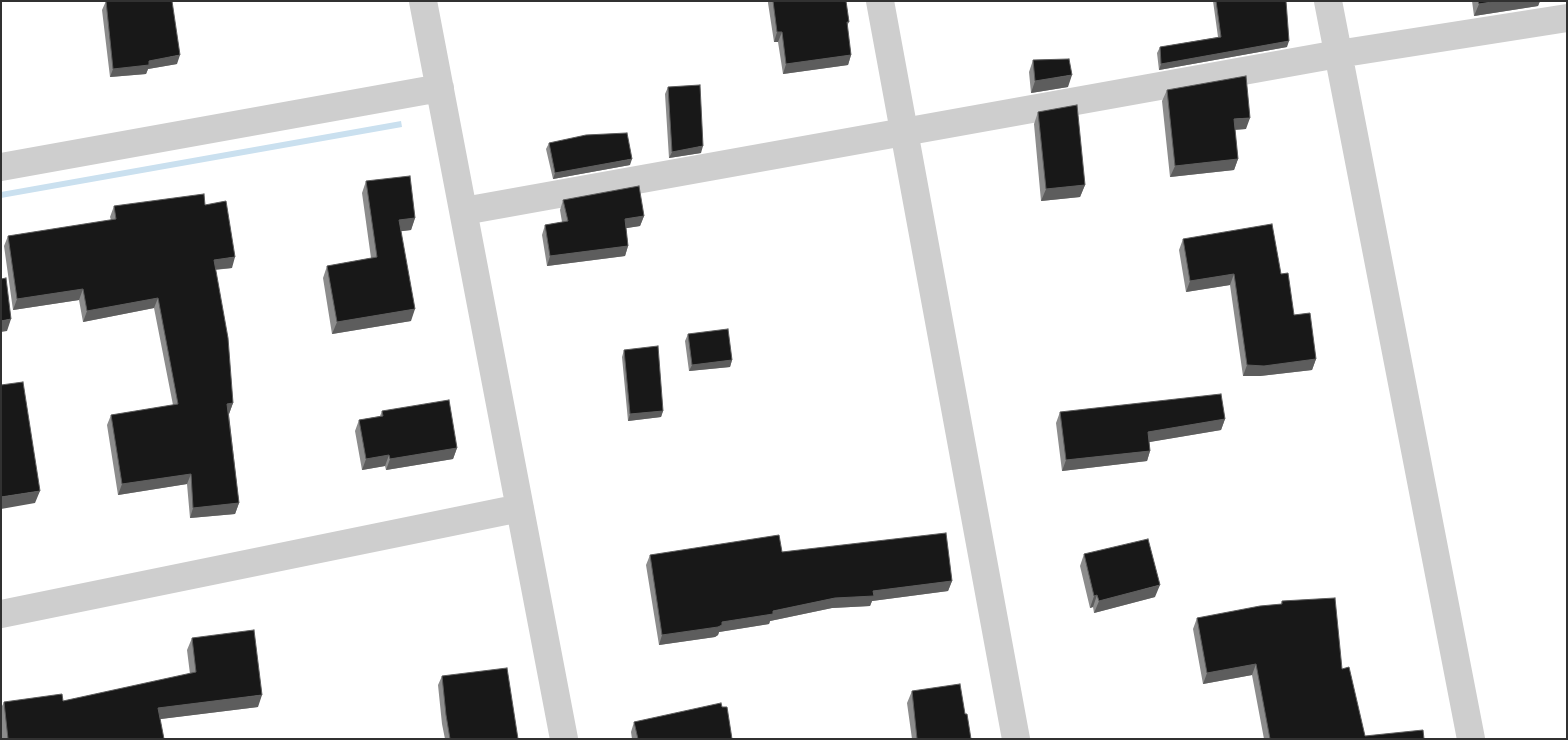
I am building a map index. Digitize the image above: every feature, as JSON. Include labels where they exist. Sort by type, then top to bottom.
[{"type":"street","points":[[423,1],[564,739]]},
{"type":"street","points":[[880,1],[1016,739]]},
{"type":"street","points":[[1328,1],[1471,739]]},
{"type":"street","points":[[464,211],[1338,54],[1567,18]]},
{"type":"street","points":[[1,168],[440,88]]},
{"type":"street","points":[[1,614],[520,508]]},
{"type":"water","points":[[401,121],[402,127],[1,198],[1,192]]},
{"type":"building","points":[[106,1],[172,1],[180,55],[149,61],[149,65],[113,69]]},
{"type":"building","points":[[773,1],[846,1],[851,55],[786,64],[782,32],[777,32]]},
{"type":"building","points":[[1216,1],[1286,1],[1289,41],[1161,64],[1160,47],[1221,37]]},
{"type":"building","points":[[1478,1],[1498,1],[1479,4]]},
{"type":"building","points":[[1069,59],[1072,75],[1035,81],[1033,60]]},
{"type":"building","points":[[1246,76],[1250,118],[1234,119],[1238,159],[1175,166],[1167,90]]},
{"type":"building","points":[[700,85],[703,146],[672,152],[668,87]]},
{"type":"building","points":[[1077,105],[1085,185],[1046,189],[1038,112]]},
{"type":"building","points":[[627,133],[632,159],[555,173],[549,143],[586,135]]},
{"type":"building","points":[[410,176],[415,218],[399,220],[415,309],[337,322],[327,266],[377,257],[366,181]]},
{"type":"building","points":[[639,186],[644,216],[625,219],[628,246],[550,256],[545,225],[568,221],[563,200]]},
{"type":"building","points":[[204,194],[205,205],[226,201],[235,257],[214,260],[228,338],[233,403],[227,404],[239,503],[193,508],[191,474],[122,484],[111,415],[178,404],[158,298],[87,311],[83,289],[17,299],[8,236],[116,219],[114,206]]},
{"type":"building","points":[[1272,224],[1281,274],[1288,273],[1294,315],[1310,313],[1316,359],[1264,366],[1247,365],[1234,274],[1190,281],[1183,239]]},
{"type":"building","points":[[6,278],[11,319],[1,321],[1,279]]},
{"type":"building","points":[[728,329],[732,360],[692,365],[688,334]]},
{"type":"building","points":[[658,346],[663,411],[630,414],[624,350]]},
{"type":"building","points":[[23,382],[40,491],[1,497],[1,385]]},
{"type":"building","points":[[1221,394],[1225,419],[1148,432],[1150,451],[1066,460],[1060,412]]},
{"type":"building","points":[[449,400],[457,448],[390,459],[389,455],[366,459],[359,420],[383,416],[382,411]]},
{"type":"building","points":[[946,533],[952,581],[873,591],[874,596],[835,598],[773,611],[773,614],[722,622],[722,625],[718,627],[662,635],[650,555],[779,535],[782,552]]},
{"type":"building","points":[[1148,539],[1160,585],[1099,601],[1097,595],[1094,596],[1084,554]]},
{"type":"building","points":[[1335,598],[1342,669],[1349,667],[1365,736],[1423,730],[1424,739],[1270,739],[1256,664],[1207,673],[1197,618],[1260,606],[1282,604],[1282,601]]},
{"type":"building","points":[[254,630],[262,695],[158,708],[164,739],[8,739],[4,702],[62,694],[63,701],[196,672],[192,638]]},
{"type":"building","points":[[507,668],[518,739],[450,739],[442,676]]},
{"type":"building","points":[[960,684],[971,739],[917,739],[912,691]]},
{"type":"building","points":[[721,703],[722,707],[727,707],[732,739],[638,739],[634,722]]}]
